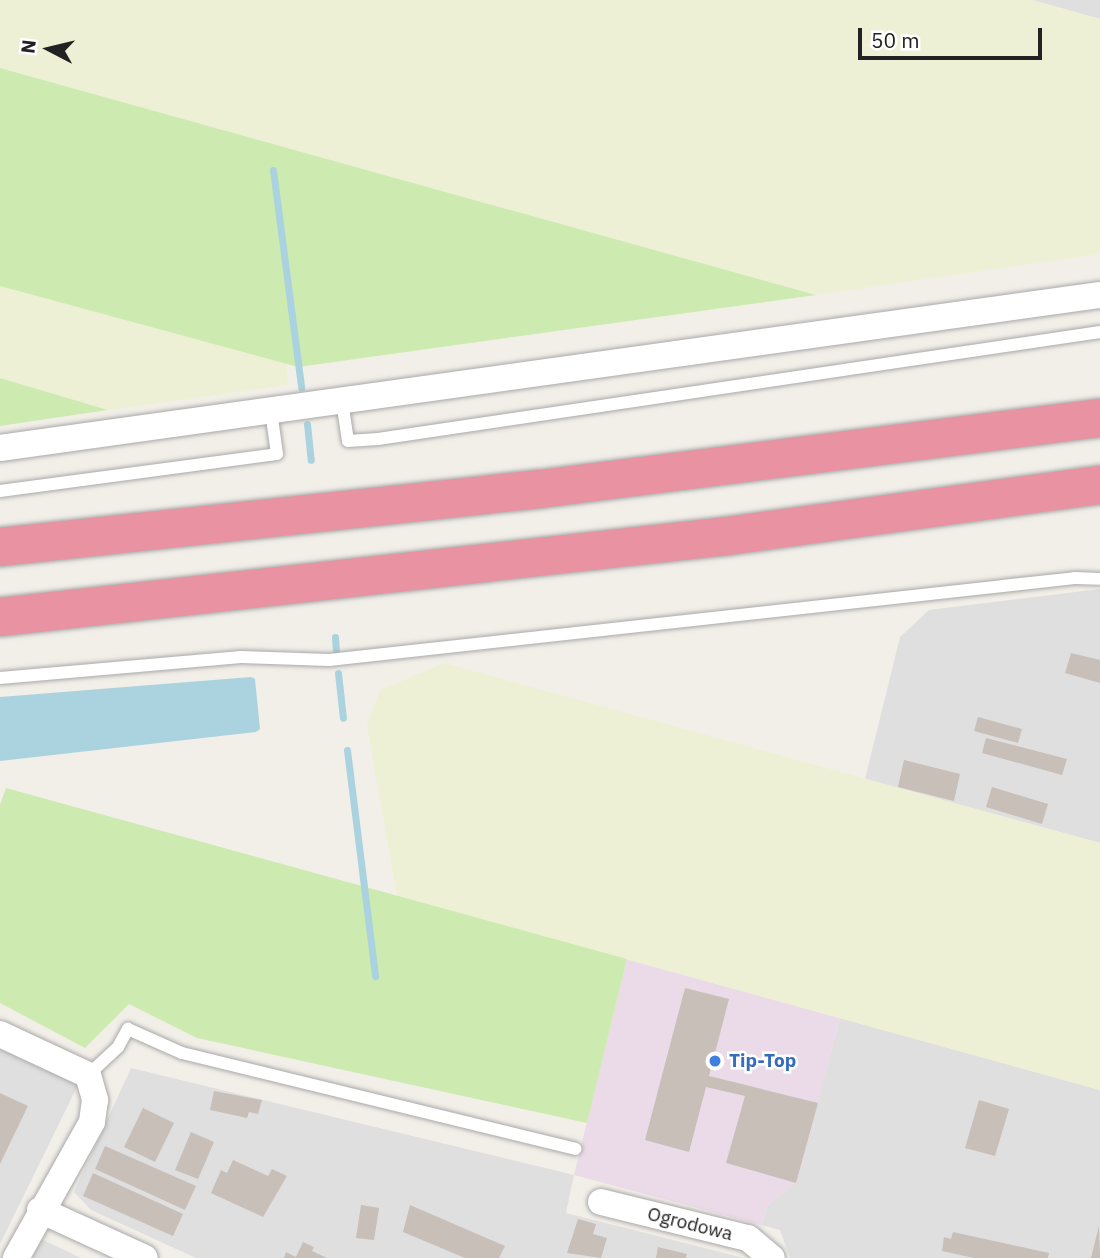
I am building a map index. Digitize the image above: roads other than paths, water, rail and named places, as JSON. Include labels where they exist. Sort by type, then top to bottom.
[{"type":"highway","points":[[0,547],[540,489],[1100,418]]},
{"type":"highway","points":[[0,617],[671,543],[1100,485]]},
{"type":"street","points":[[0,448],[1100,295]]},
{"type":"street","points":[[0,1034],[88,1075],[95,1100],[92,1122],[40,1210],[16,1258]]},
{"type":"street","name":"Ogrodowa","points":[[601,1202],[748,1238],[772,1258]]},
{"type":"street","points":[[40,1210],[145,1258]]},
{"type":"lane","points":[[342,401],[348,441],[378,439],[1100,332]]},
{"type":"lane","points":[[0,491],[277,454],[271,411]]},
{"type":"lane","points":[[0,678],[241,657],[329,660],[1061,579],[1100,579]]},
{"type":"lane","points":[[88,1075],[118,1047],[128,1029],[182,1053],[575,1150]]},
{"type":"water","points":[[251,677],[255,679],[260,729],[256,732],[0,761],[0,697]]},
{"type":"waterway","points":[[273,170],[301,387]]},
{"type":"waterway","points":[[307,424],[311,460]]},
{"type":"waterway","points":[[335,637],[336,650]]},
{"type":"waterway","points":[[338,673],[343,718]]},
{"type":"waterway","points":[[347,750],[375,976]]},
{"type":"place","name":"Tip-Top","points":[[715,1061]]}]
